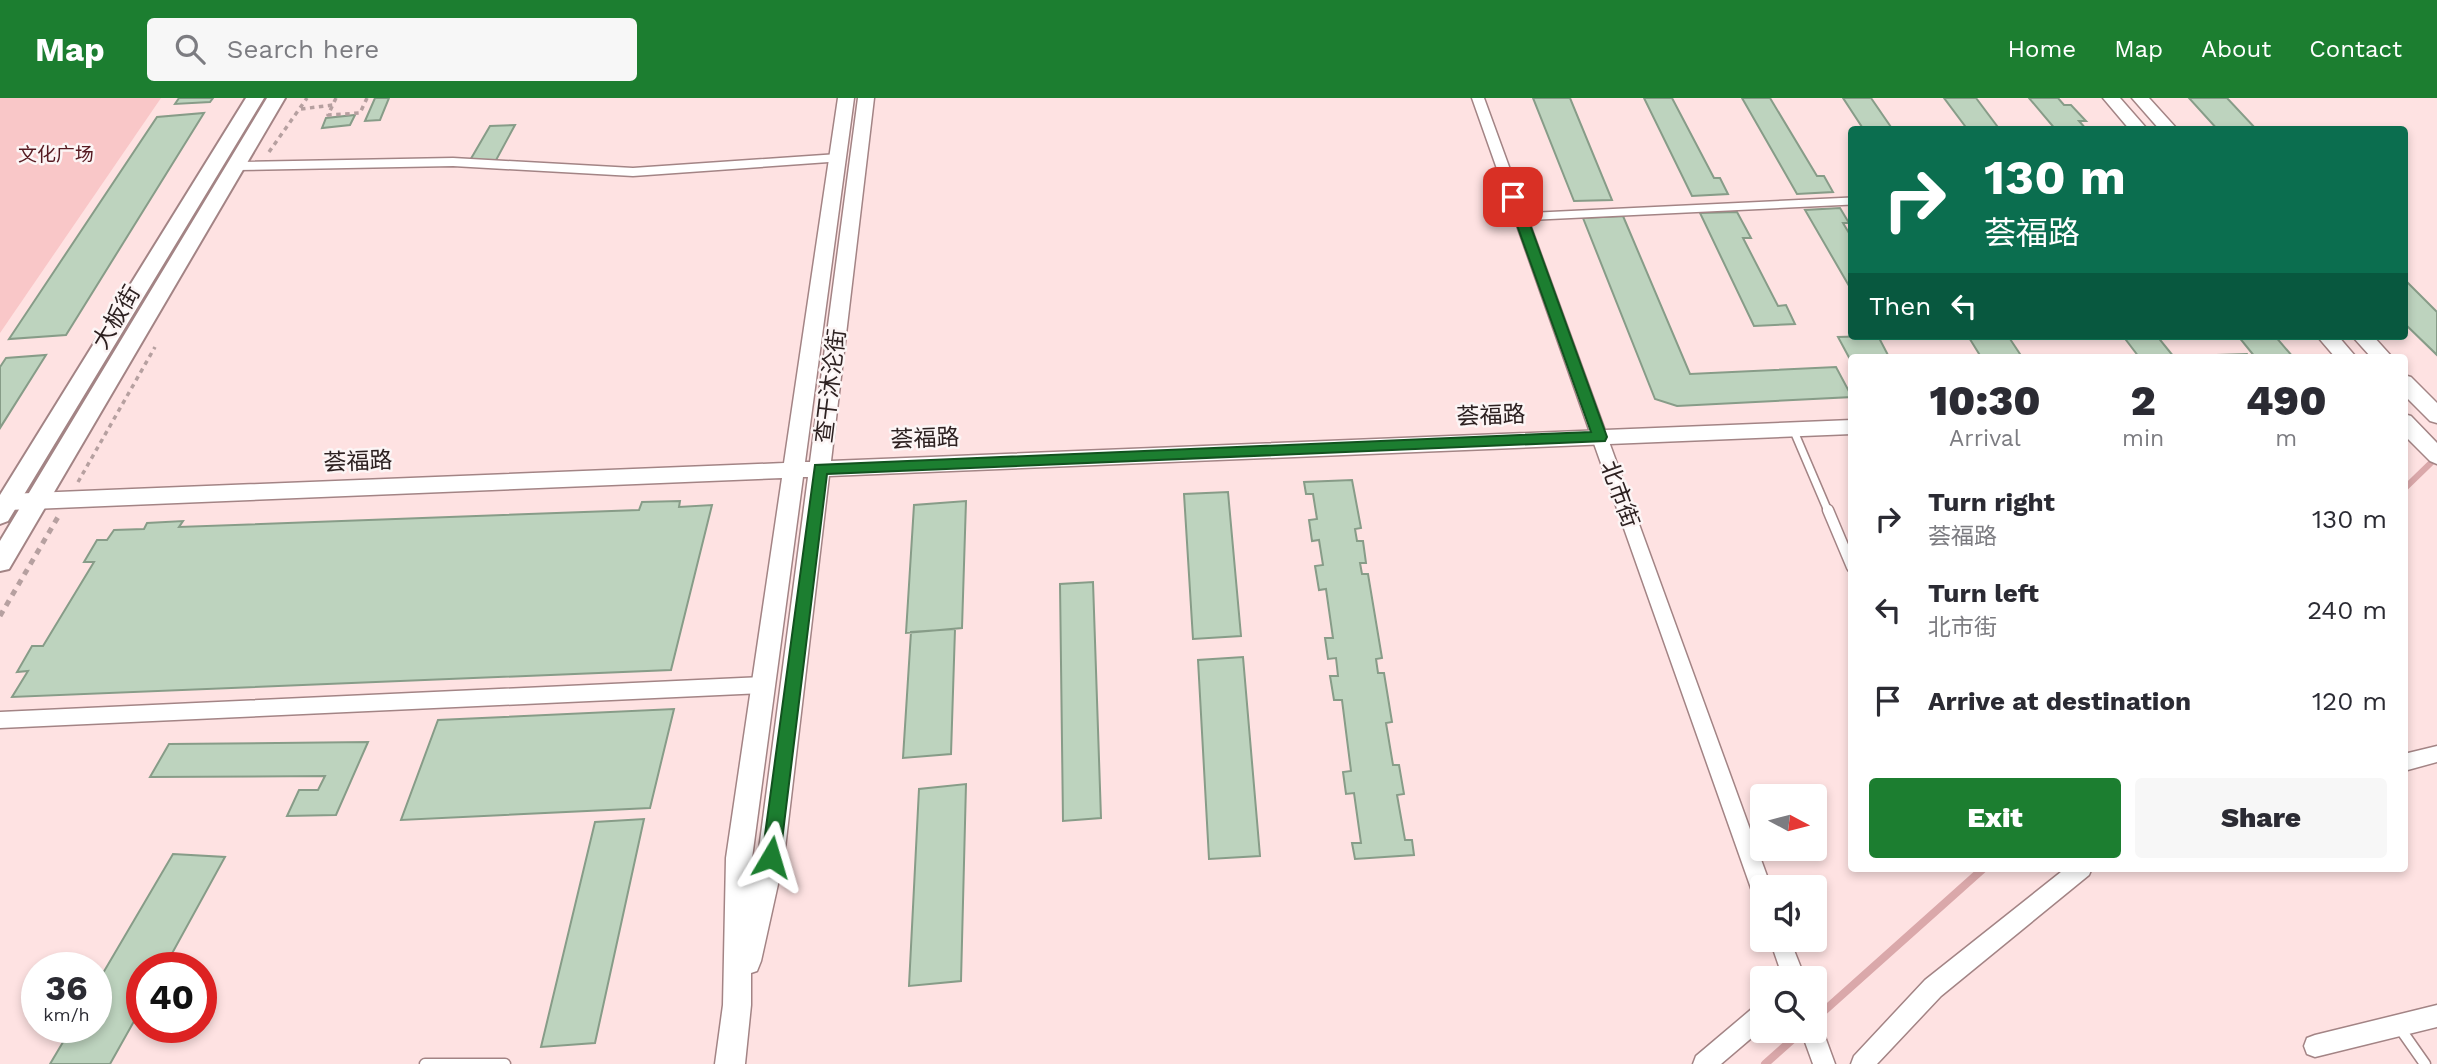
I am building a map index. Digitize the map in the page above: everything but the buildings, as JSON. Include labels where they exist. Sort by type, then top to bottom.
[{"type":"main road","name":"大板街","points":[[3,506],[256,98]]},
{"type":"main road","name":"大板街","points":[[0,562],[276,98]]},
{"type":"street","name":"查干沐沦街","points":[[730,1064],[737,1005],[739,858],[846,98]]},
{"type":"street","name":"查干沐沦街","points":[[737,1005],[771,857],[866,98]]},
{"type":"street","name":"北市街","points":[[1478,98],[1756,875]]},
{"type":"street","points":[[2111,98],[2136,126]]},
{"type":"street","points":[[2140,98],[2166,126]]},
{"type":"street","points":[[236,166],[453,162],[633,172],[838,158]]},
{"type":"street","points":[[2331,340],[2343,354]]},
{"type":"street","points":[[2366,340],[2379,354]]},
{"type":"street","points":[[2408,387],[2426,407]]},
{"type":"street","points":[[2408,425],[2437,456]]},
{"type":"street","name":"荟福路","points":[[3,506],[37,501],[1848,427]]},
{"type":"street","points":[[0,720],[763,685]]},
{"type":"street","points":[[2408,762],[2437,754]]},
{"type":"street","points":[[1862,1064],[1933,988],[2077,872]]},
{"type":"street","points":[[2315,1046],[2437,1016]]},
{"type":"street","points":[[1704,1064],[1750,1025]]},
{"type":"street","points":[[1816,1043],[1824,1064]]},
{"type":"lane","points":[[1521,217],[1848,201]]},
{"type":"lane","points":[[1793,429],[1848,558]]},
{"type":"lane","points":[[2398,1026],[2425,1064]]},
{"type":"lane","points":[[425,1064],[505,1064]]},
{"type":"path","points":[[260,165],[307,98]]},
{"type":"path","points":[[336,98],[328,115],[360,113],[367,98]]},
{"type":"path","points":[[300,109],[333,105]]},
{"type":"path","points":[[0,616],[157,344]]},
{"type":"green space","name":"文化广场","points":[[0,98],[161,98],[0,333]]},
{"type":"waterway","points":[[2408,485],[2437,457]]},
{"type":"waterway","points":[[1827,1008],[1980,872]]},
{"type":"waterway","points":[[1765,1064],[1789,1043]]},
{"type":"route","points":[[771,857],[820,469],[1600,437],[1513,197]]}]
